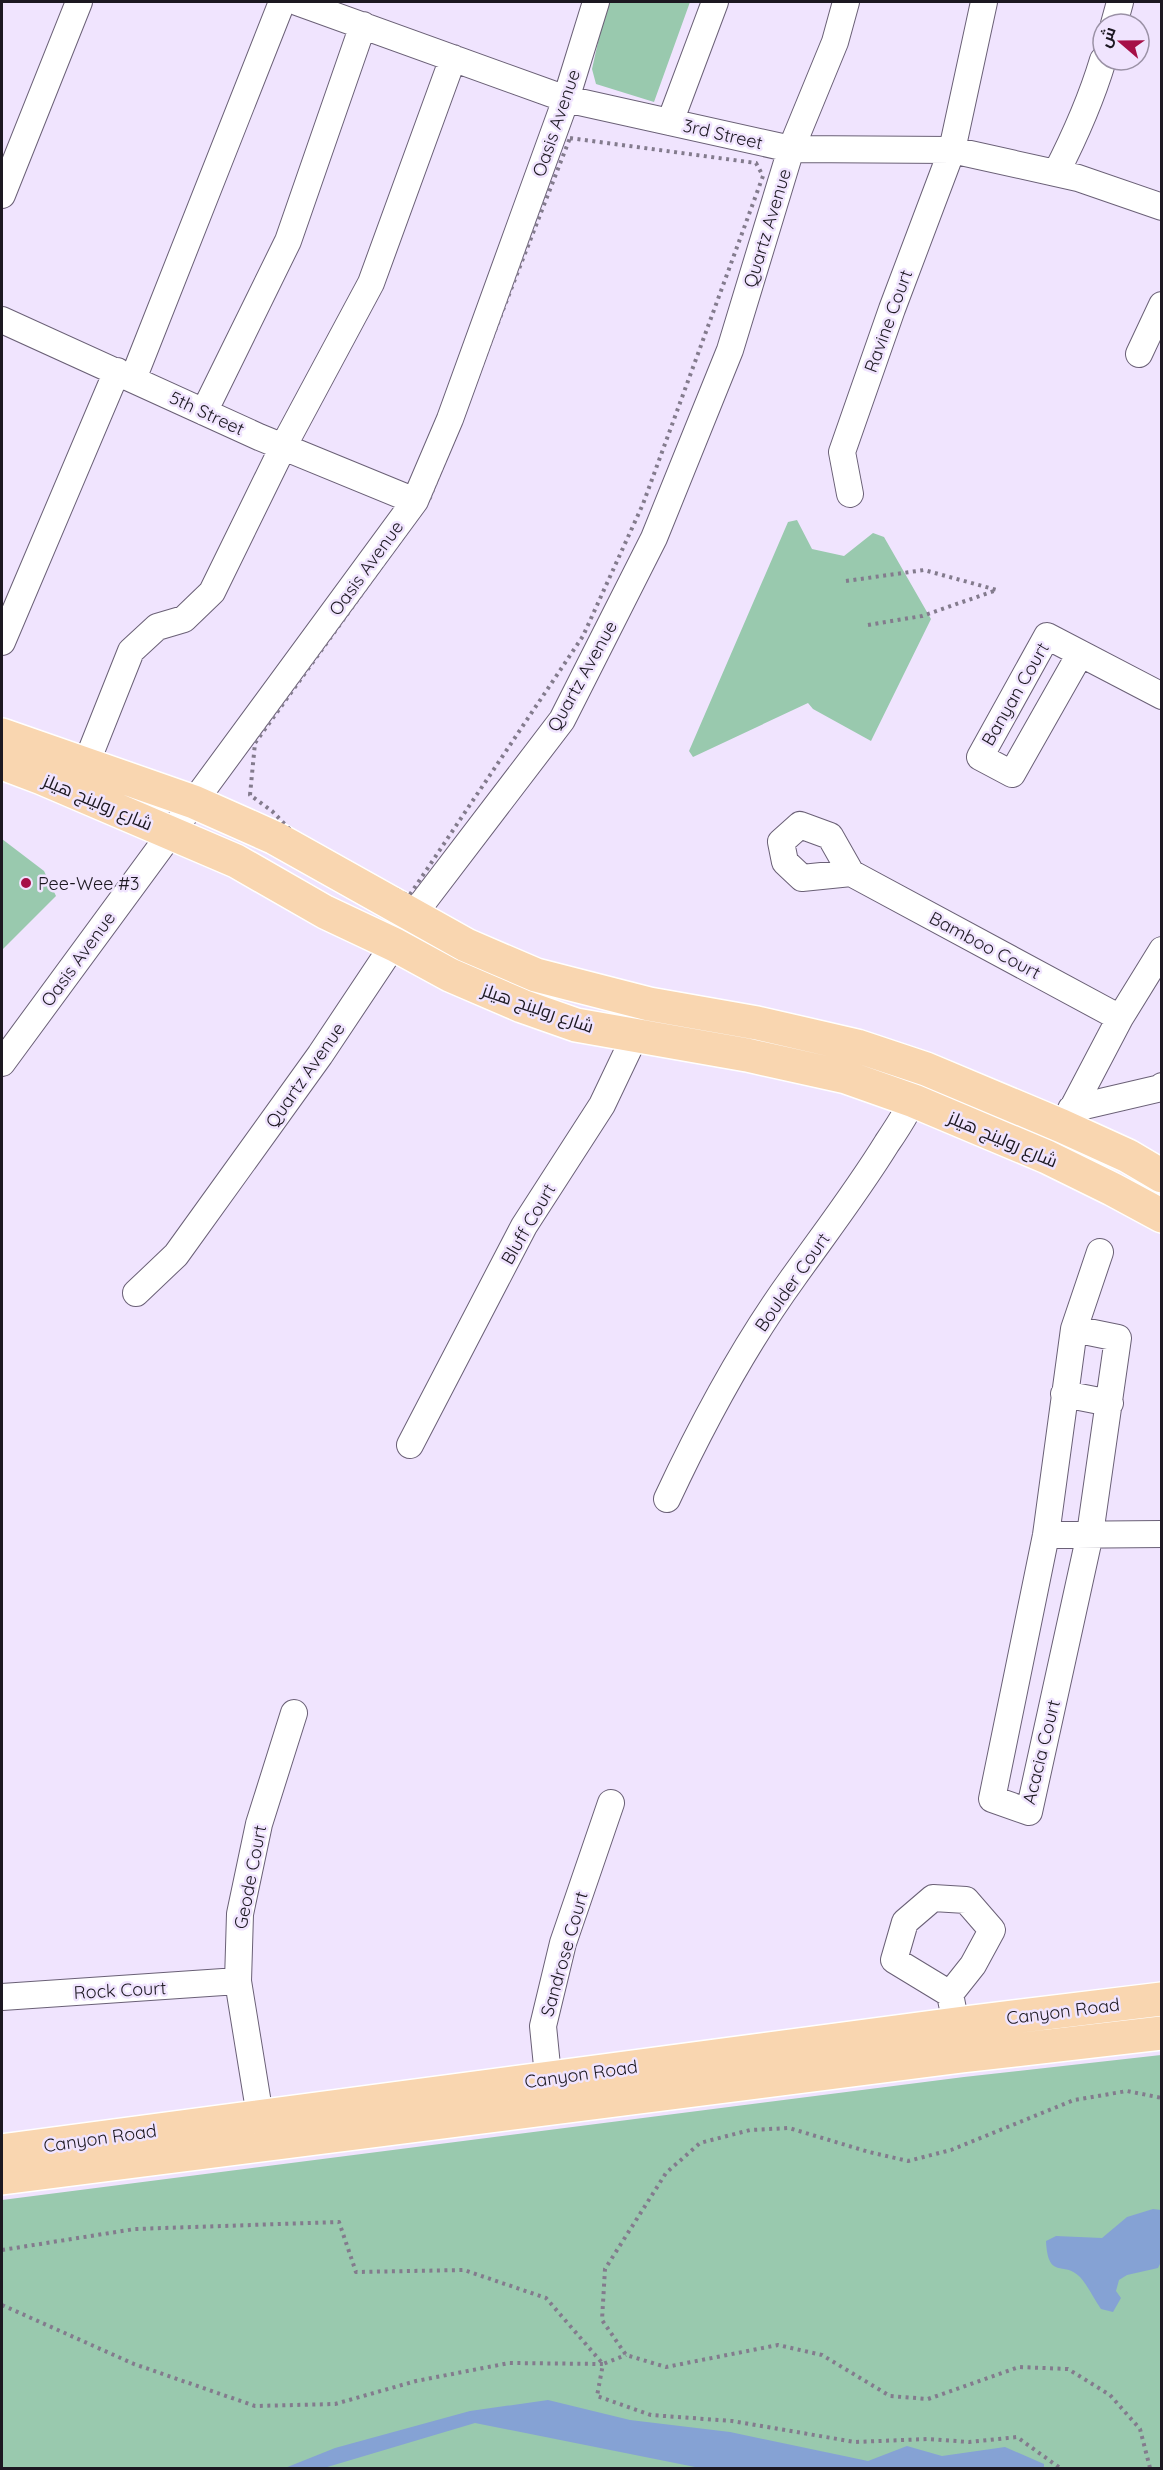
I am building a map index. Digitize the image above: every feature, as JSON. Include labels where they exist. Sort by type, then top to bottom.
[{"type":"main road","name":"شارع رولينج هيلز","points":[[2,735],[194,802],[275,838],[466,945],[536,975],[649,1004],[757,1023],[857,1046],[1066,1118],[1161,1176]]},
{"type":"main road","name":"شارع رولينج هيلز","points":[[2,763],[236,861],[325,912],[395,945],[450,975],[522,1006],[576,1025],[747,1054],[846,1077],[914,1101],[1047,1157],[1161,1216]]},
{"type":"main road","name":"Canyon Road","points":[[2,2178],[550,2093],[953,2009],[1161,1999]]},
{"type":"main road","name":"Canyon Road","points":[[2,2151],[260,2116],[550,2093],[962,2055],[1161,2033]]},
{"type":"street","points":[[2,195],[79,2]]},
{"type":"street","points":[[2,642],[125,375],[282,2]]},
{"type":"street","name":"3rd Street","points":[[297,2],[566,99],[670,122],[785,167],[952,150],[1078,178],[1161,207]]},
{"type":"street","name":"Oasis Avenue","points":[[2,1062],[415,501],[450,419],[566,99],[596,2]]},
{"type":"street","points":[[670,122],[716,2]]},
{"type":"street","name":"Quartz Avenue","points":[[136,1293],[176,1255],[320,1055],[414,914],[562,720],[654,538],[730,350],[785,167],[835,42],[846,2]]},
{"type":"street","name":"Ravine Court","points":[[850,494],[842,452],[891,309],[952,150],[984,2]]},
{"type":"street","points":[[204,412],[288,241],[363,25]]},
{"type":"street","points":[[86,764],[130,651],[157,627],[184,619],[212,592],[283,447],[371,283],[453,58]]},
{"type":"street","points":[[1056,173],[1074,139],[1099,72]]},
{"type":"street","points":[[1139,354],[1161,305]]},
{"type":"street","name":"5th Street","points":[[2,320],[283,447],[415,501]]},
{"type":"street","name":"Banyan Court","points":[[1080,654],[1012,774],[980,757],[1047,636],[1161,696]]},
{"type":"street","name":"Bamboo Court","points":[[851,873],[1120,1018]]},
{"type":"street","points":[[1047,1157],[1120,1018],[1161,950]]},
{"type":"street","name":"Bluff Court","points":[[410,1445],[524,1226],[602,1105],[649,1004]]},
{"type":"street","name":"Boulder Court","points":[[667,1499],[692,1445],[740,1358],[792,1279],[859,1188],[914,1101],[926,1069]]},
{"type":"street","points":[[1066,1118],[1161,1088],[1161,1086]]},
{"type":"street","name":"Acacia Court","points":[[1074,1329],[1118,1338],[1090,1534],[1029,1812],[992,1799],[1046,1535],[1074,1329],[1100,1252]]},
{"type":"street","points":[[1064,1394],[1110,1403]]},
{"type":"street","points":[[1046,1535],[1161,1534]]},
{"type":"street","name":"Geode Court","points":[[260,2116],[238,1982],[240,1914],[259,1824],[294,1713]]},
{"type":"street","name":"Sandrose Court","points":[[550,2093],[543,2026],[563,1943],[611,1803]]},
{"type":"street","name":"Rock Court","points":[[2,1997],[238,1982]]},
{"type":"street","points":[[953,2009],[962,2055]]},
{"type":"path","points":[[570,138],[785,167],[644,504],[582,636],[409,896],[306,846],[272,811],[250,795],[255,743],[429,500],[570,138]]},
{"type":"path","points":[[846,581],[924,570],[997,590],[921,616],[868,625]]},
{"type":"path","points":[[626,2355],[602,2320],[605,2268],[666,2173],[700,2143],[750,2130],[789,2128],[908,2161],[951,2150],[1074,2100],[1127,2091],[1161,2098]]},
{"type":"path","points":[[2,2250],[135,2229],[339,2222],[356,2272],[464,2270],[546,2298],[603,2364]]},
{"type":"path","points":[[2,2306],[134,2364],[255,2406],[335,2404],[416,2381],[508,2363],[603,2364],[626,2355],[666,2367],[778,2345],[822,2355],[890,2396],[928,2399],[1019,2367],[1068,2369],[1110,2395],[1140,2429],[1150,2469]]},
{"type":"path","points":[[603,2364],[597,2396],[651,2415],[732,2421],[855,2442],[928,2439],[969,2442],[1017,2437],[1060,2469]]},
{"type":"green space","points":[[607,2],[690,2],[654,102],[596,84],[592,69]]},
{"type":"green space","points":[[797,520],[812,549],[844,556],[873,533],[884,537],[931,619],[871,741],[813,709],[808,703],[693,757],[689,751],[788,522]]},
{"type":"green space","name":"Pee-Wee #3","points":[[2,839],[44,871],[56,896],[2,950]]},
{"type":"green space","points":[[1161,2055],[1161,2468],[2,2468],[2,2200],[964,2077]]},
{"type":"water","points":[[1153,2209],[1161,2210],[1161,2262],[1158,2268],[1127,2275],[1119,2280],[1116,2291],[1121,2298],[1113,2312],[1101,2309],[1086,2284],[1074,2272],[1058,2268],[1050,2261],[1046,2241],[1056,2236],[1102,2238],[1127,2217]]},
{"type":"water","points":[[548,2400],[630,2420],[730,2432],[868,2461],[907,2446],[942,2456],[1005,2447],[1044,2464],[1044,2468],[700,2468],[475,2423],[324,2468],[285,2468],[335,2448],[470,2411]]},
{"type":"place","name":"Pee-Wee #3","points":[[26,883]]}]
